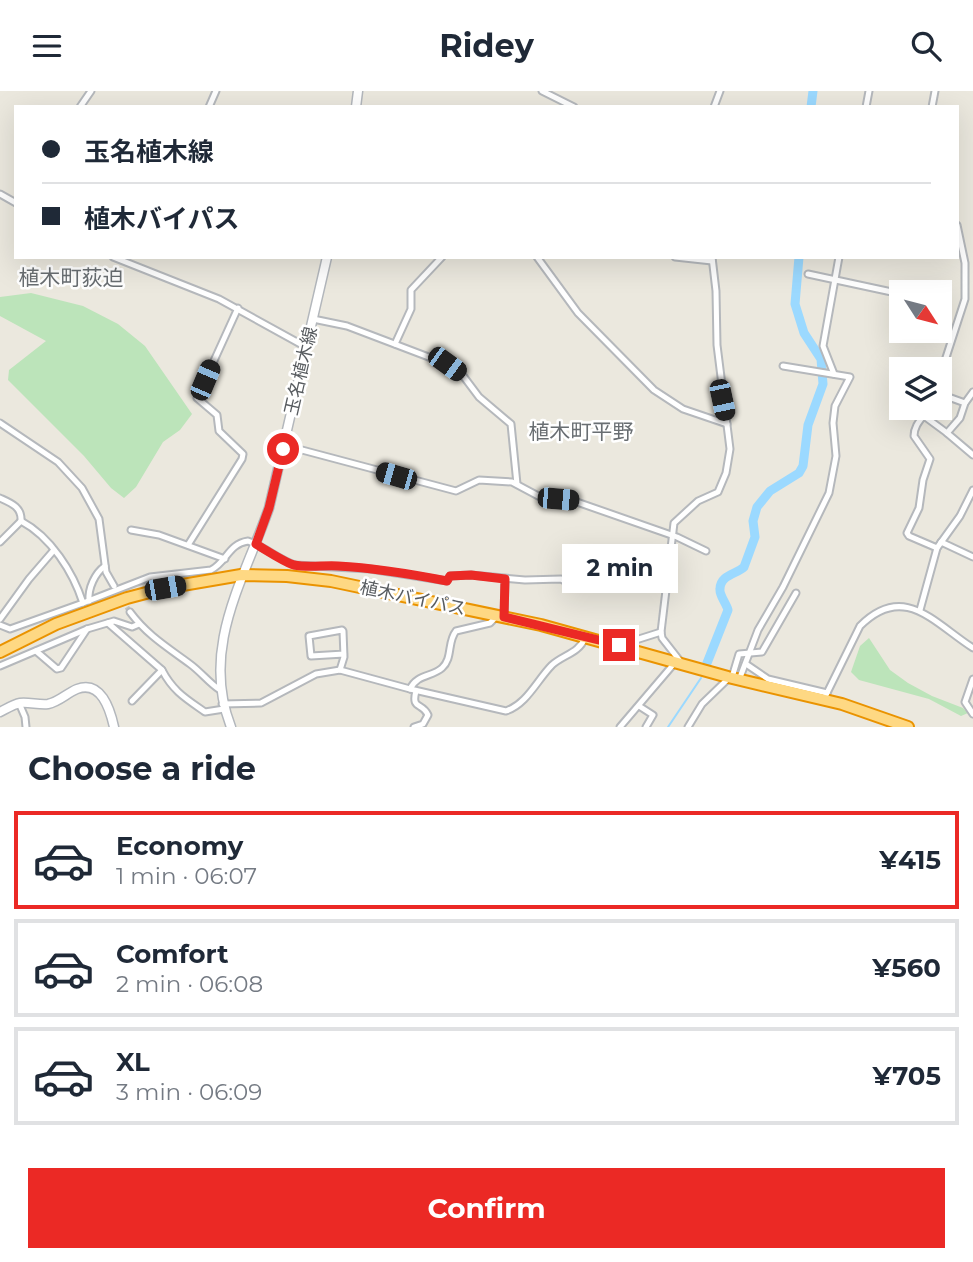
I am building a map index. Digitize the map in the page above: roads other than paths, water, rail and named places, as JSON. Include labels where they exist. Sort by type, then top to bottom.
[{"type":"highway","name":"植木バイパス","points":[[0,652],[56,624],[127,598],[165,588],[241,575],[287,576],[331,581],[586,636],[734,678],[826,696],[908,726]]},
{"type":"main road","name":"玉名植木線","points":[[231,726],[220,690],[226,622],[241,575],[269,508],[327,259]]},
{"type":"main road","points":[[0,712],[19,703],[57,702],[76,689],[92,689],[107,702],[114,726]]},
{"type":"street","points":[[542,91],[570,105]]},
{"type":"street","points":[[946,357],[965,299],[965,263],[959,234]]},
{"type":"street","points":[[118,259],[238,308],[306,347]]},
{"type":"street","points":[[395,344],[411,309],[411,291],[440,259]]},
{"type":"street","points":[[538,259],[578,313],[654,390],[683,409],[727,424]]},
{"type":"street","points":[[620,726],[677,662],[661,632],[674,523],[698,501],[718,492],[729,461],[717,345],[716,291],[712,259]]},
{"type":"street","points":[[834,374],[823,346],[839,259]]},
{"type":"street","points":[[808,274],[889,291]]},
{"type":"street","points":[[188,545],[242,459],[243,454],[219,431],[217,415],[197,398],[238,308]]},
{"type":"street","points":[[313,319],[347,326],[447,364],[461,373],[479,397],[510,424],[517,484]]},
{"type":"street","points":[[688,726],[702,704],[734,678],[746,664],[758,630],[783,587],[829,493],[836,456],[833,423],[835,406],[850,377],[783,366]]},
{"type":"street","points":[[947,433],[960,418],[965,403],[973,392]]},
{"type":"street","points":[[952,398],[965,403]]},
{"type":"street","points":[[921,420],[915,427],[914,436],[930,459],[923,480],[919,508],[907,533],[973,557]]},
{"type":"street","points":[[929,420],[973,455]]},
{"type":"street","points":[[0,423],[58,462],[82,488],[99,519],[105,566],[114,586]]},
{"type":"street","points":[[283,449],[302,450],[456,491],[479,480],[517,484],[541,498],[574,501],[671,535],[706,551]]},
{"type":"street","points":[[920,610],[939,545],[960,516],[973,490]]},
{"type":"street","points":[[0,498],[17,507],[21,521],[54,550],[86,602]]},
{"type":"street","points":[[0,542],[21,521]]},
{"type":"street","points":[[131,530],[159,535],[225,559]]},
{"type":"street","points":[[0,625],[10,629],[150,577],[212,571],[225,559],[233,546],[247,541],[295,565],[370,569],[447,581],[450,576],[471,575],[505,579],[561,579],[576,587],[592,588],[637,568],[670,562]]},
{"type":"street","points":[[0,619],[54,550]]},
{"type":"street","points":[[86,602],[98,571],[105,566]]},
{"type":"street","points":[[414,726],[423,724],[428,715],[414,699],[413,690],[418,678],[441,669],[448,661],[450,640],[456,631],[490,623],[500,616],[505,579]]},
{"type":"street","points":[[734,678],[739,654],[762,652],[796,593]]},
{"type":"street","points":[[746,664],[768,679],[826,696],[855,633],[867,619],[900,605],[920,610],[973,648]]},
{"type":"street","points":[[130,612],[164,648],[190,663],[220,690]]},
{"type":"street","points":[[0,666],[87,629],[118,621],[132,627],[139,624]]},
{"type":"street","points":[[108,623],[162,670],[177,693],[205,712],[261,703],[316,674],[340,670],[506,711],[520,703],[561,657],[577,650],[586,636]]},
{"type":"street","points":[[36,651],[57,669],[61,668],[87,629]]},
{"type":"street","points":[[340,670],[344,654],[342,630],[309,636],[311,656],[344,654]]},
{"type":"street","points":[[619,645],[661,632]]},
{"type":"street","points":[[132,701],[162,670]]},
{"type":"street","points":[[973,679],[965,702],[973,713]]},
{"type":"street","points":[[19,703],[28,726]]},
{"type":"street","points":[[639,706],[653,715],[646,726]]},
{"type":"waterway","points":[[811,105],[813,91]]},
{"type":"waterway","points":[[707,663],[728,610],[721,594],[721,584],[744,567],[755,537],[753,521],[757,507],[770,491],[799,473],[803,466],[808,425],[823,384],[821,359],[804,333],[795,304],[799,259]]},
{"type":"waterway","points":[[668,727],[701,678]]},
{"type":"tunnel","points":[[115,588],[130,612]]},
{"type":"district","name":"植木町荻迫","points":[[71,278]]},
{"type":"district","name":"植木町平野","points":[[581,432]]}]
